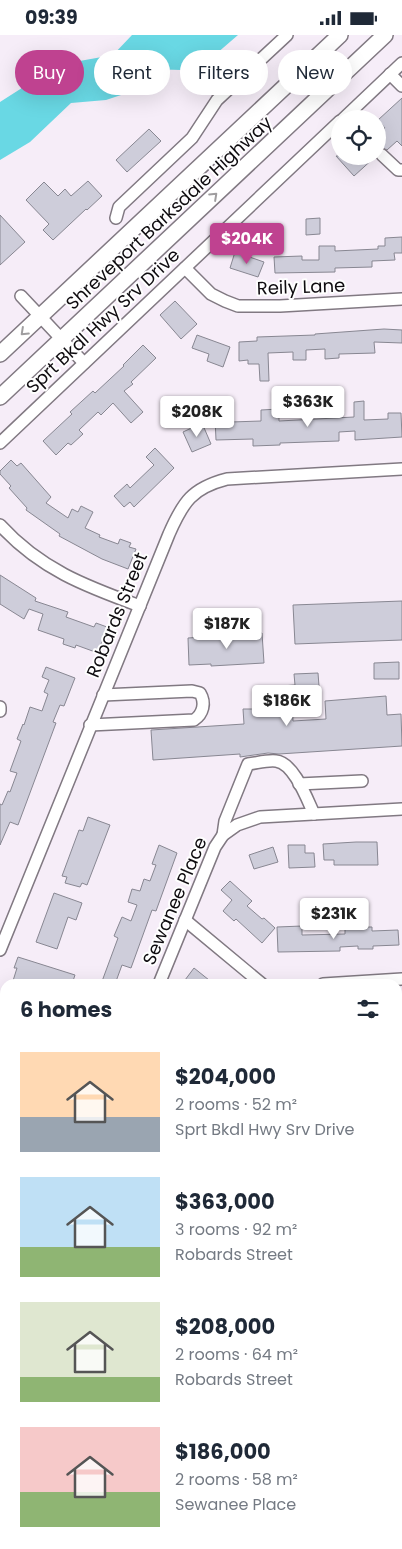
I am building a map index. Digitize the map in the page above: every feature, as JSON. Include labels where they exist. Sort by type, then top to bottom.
[{"type":"main road","name":"Shreveport Barksdale Highway","points":[[0,354],[340,35]]},
{"type":"main road","name":"Shreveport Barksdale Highway","points":[[0,397],[385,35]]},
{"type":"street","points":[[116,218],[119,207],[192,138],[217,100],[287,35]]},
{"type":"street","points":[[398,69],[402,86]]},
{"type":"street","name":"Sprt Bkdl Hwy Srv Drive","points":[[354,110],[398,69]]},
{"type":"street","name":"Sprt Bkdl Hwy Srv Drive","points":[[0,443],[185,268],[320,148],[331,135]]},
{"type":"street","points":[[386,158],[401,169]]},
{"type":"street","name":"Reily Lane","points":[[185,268],[211,294],[238,305],[280,306],[402,299]]},
{"type":"street","points":[[21,296],[84,363]]},
{"type":"street","name":"Robards Street","points":[[0,950],[90,725],[181,508],[186,502],[197,491],[211,483],[227,479],[402,469]]},
{"type":"street","points":[[0,525],[34,556],[56,571],[98,591],[140,606]]},
{"type":"street","points":[[90,725],[194,720],[202,710],[203,704],[203,698],[200,693],[192,691],[103,695]]},
{"type":"street","points":[[223,835],[225,821],[248,764],[276,761],[283,763],[295,775],[314,814]]},
{"type":"street","points":[[299,784],[362,781]]},
{"type":"street","name":"Sewanee Place","points":[[161,979],[215,847],[223,835],[237,825],[260,817],[402,809]]},
{"type":"street","points":[[185,920],[256,979]]},
{"type":"water","points":[[132,35],[238,35],[221,50],[180,50],[180,70],[170,70],[170,50],[118,50]]},
{"type":"water","points":[[94,58],[94,95],[121,95],[106,100],[71,103],[30,142],[0,160],[0,102],[15,92],[15,95],[84,95],[84,60]]},
{"type":"building","points":[[402,98],[402,146],[397,141],[387,150],[386,150],[386,113]]},
{"type":"building","points":[[149,129],[161,141],[127,172],[116,160]]},
{"type":"building","points":[[344,165],[366,165],[354,176]]},
{"type":"building","points":[[88,181],[102,196],[53,240],[43,230],[49,224],[26,200],[44,182],[58,196],[65,189],[71,196]]},
{"type":"building","points":[[0,215],[25,242],[0,265]]},
{"type":"building","points":[[320,218],[320,234],[306,235],[306,219]]},
{"type":"building","points":[[402,237],[402,253],[394,253],[395,260],[372,261],[372,267],[335,268],[335,272],[275,273],[274,257],[302,256],[302,260],[319,260],[319,246],[335,246],[335,251],[378,249],[378,246],[385,246],[385,238]]},
{"type":"building","points":[[235,252],[264,262],[258,277],[230,268]]},
{"type":"building","points":[[175,301],[197,324],[181,339],[160,315]]},
{"type":"building","points":[[384,329],[402,330],[402,343],[374,342],[375,353],[339,354],[339,358],[325,359],[325,349],[306,350],[306,360],[293,360],[293,352],[268,353],[269,381],[260,381],[259,364],[248,364],[248,360],[239,361],[239,342],[257,341],[257,337],[315,335]]},
{"type":"building","points":[[197,335],[230,347],[223,367],[207,361],[209,354],[192,348]]},
{"type":"building","points":[[143,345],[156,358],[131,382],[133,384],[124,391],[143,412],[131,423],[113,403],[101,415],[98,412],[79,430],[83,434],[71,445],[68,443],[56,455],[43,441],[72,414],[70,412],[93,391],[95,393]]},
{"type":"building","points":[[364,401],[364,420],[388,419],[388,413],[401,413],[402,437],[355,440],[355,431],[339,432],[339,441],[280,443],[280,445],[253,446],[253,439],[216,440],[215,418],[231,418],[231,422],[261,421],[261,410],[279,409],[279,421],[354,417],[354,402]]},
{"type":"building","points":[[202,423],[211,444],[192,452],[183,432]]},
{"type":"building","points":[[155,448],[174,468],[134,507],[130,502],[124,507],[114,496],[127,484],[130,488],[154,465],[146,457]]},
{"type":"building","points":[[11,460],[17,466],[21,463],[51,497],[46,503],[68,518],[72,509],[78,512],[81,506],[93,512],[85,528],[100,535],[99,537],[118,544],[120,539],[131,543],[129,547],[136,549],[128,569],[102,559],[59,536],[60,534],[26,510],[27,508],[9,488],[11,486],[0,474],[0,471]]},
{"type":"building","points":[[0,575],[36,598],[35,601],[68,612],[66,617],[94,627],[96,623],[107,627],[98,653],[76,645],[75,648],[63,644],[64,639],[38,630],[43,614],[29,609],[24,619],[0,604]]},
{"type":"building","points":[[402,601],[402,640],[295,644],[293,605]]},
{"type":"building","points":[[262,633],[264,663],[211,666],[211,664],[189,665],[188,638]]},
{"type":"building","points":[[399,662],[399,679],[374,679],[374,663]]},
{"type":"building","points":[[46,667],[75,678],[64,706],[60,705],[53,722],[56,723],[18,825],[10,822],[0,845],[0,804],[2,805],[8,791],[10,792],[17,773],[10,771],[21,741],[17,739],[30,707],[42,711],[48,694],[44,692],[49,680],[42,677]]},
{"type":"building","points":[[318,673],[320,699],[292,701],[293,721],[326,719],[325,701],[386,696],[387,715],[401,714],[402,746],[279,754],[268,753],[240,757],[240,754],[153,760],[151,730],[244,724],[243,709],[256,709],[255,692],[281,690],[281,686],[295,685],[294,674]]},
{"type":"building","points":[[88,817],[110,825],[87,885],[82,883],[80,887],[65,883],[67,877],[62,876],[79,830],[83,831]]},
{"type":"building","points":[[377,842],[378,865],[334,865],[334,860],[324,860],[323,844]]},
{"type":"building","points":[[159,845],[177,853],[156,911],[152,910],[131,968],[122,965],[117,979],[103,979],[118,938],[114,936],[122,917],[131,921],[137,905],[128,902],[132,889],[140,891],[144,879],[150,881],[156,865],[152,864]]},
{"type":"building","points":[[288,845],[305,845],[305,853],[314,853],[315,867],[289,868]]},
{"type":"building","points":[[273,847],[278,862],[254,869],[249,855]]},
{"type":"building","points":[[230,881],[252,901],[247,906],[275,928],[262,943],[236,919],[234,921],[223,911],[232,900],[221,890]]},
{"type":"building","points":[[54,893],[82,903],[76,920],[68,917],[57,949],[36,942]]},
{"type":"building","points":[[302,926],[302,935],[345,934],[345,927],[372,927],[372,931],[398,930],[399,945],[373,946],[373,949],[358,949],[358,946],[340,947],[340,951],[278,952],[277,927]]},
{"type":"building","points":[[18,957],[75,975],[74,979],[14,979],[17,968],[14,968]]},
{"type":"building","points":[[194,968],[208,979],[186,979]]}]
